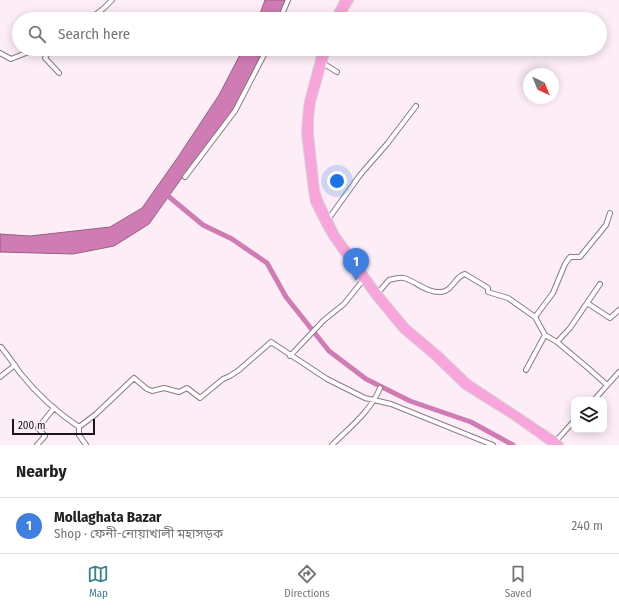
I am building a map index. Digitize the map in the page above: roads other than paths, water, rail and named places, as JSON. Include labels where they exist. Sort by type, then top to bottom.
[{"type":"highway","points":[[338,12],[344,0]]},
{"type":"highway","points":[[343,12],[350,0]]},
{"type":"highway","points":[[321,56],[308,101],[305,134],[314,202],[326,222],[376,294]]},
{"type":"highway","points":[[320,61],[323,56]]},
{"type":"highway","points":[[326,222],[333,238],[403,330],[465,386],[556,444]]},
{"type":"street","points":[[99,12],[112,0]]},
{"type":"street","points":[[283,12],[288,0]]},
{"type":"street","points":[[0,53],[11,59],[18,56]]},
{"type":"street","points":[[46,56],[45,58],[59,73]]},
{"type":"street","points":[[185,177],[235,111],[263,56]]},
{"type":"street","points":[[320,61],[338,72]]},
{"type":"street","points":[[326,222],[360,175],[387,144],[416,106]]},
{"type":"street","points":[[535,317],[553,293],[565,264],[570,258],[580,257],[590,246],[606,225],[610,213]]},
{"type":"street","points":[[376,294],[389,280],[403,278],[428,290],[442,292],[451,287],[460,276],[466,274],[488,288],[488,292],[508,298],[535,317],[545,335],[557,342],[607,385]]},
{"type":"street","points":[[290,356],[324,320],[344,304],[364,279]]},
{"type":"street","points":[[557,342],[570,328],[600,284]]},
{"type":"street","points":[[587,303],[610,318],[619,310]]},
{"type":"street","points":[[526,370],[545,335]]},
{"type":"street","points":[[79,427],[96,414],[134,378],[149,390],[155,391],[165,388],[178,392],[188,388],[200,398],[223,379],[239,370],[270,342],[326,379],[365,398],[391,404],[493,445]]},
{"type":"street","points":[[1,347],[22,375],[54,408],[79,427]]},
{"type":"street","points":[[0,377],[15,365]]},
{"type":"street","points":[[597,397],[619,372]]},
{"type":"street","points":[[332,445],[365,413],[374,401],[380,388]]},
{"type":"street","points":[[37,445],[45,436],[38,428],[54,408]]},
{"type":"street","points":[[556,444],[571,425]]},
{"type":"street","points":[[79,427],[79,435],[86,445]]},
{"type":"waterway","points":[[168,196],[203,225],[232,239],[267,263],[286,297],[329,351],[366,379],[410,401],[471,422],[513,445]]},
{"type":"place","name":"Mollaghata Bazar","points":[[356,281]]}]
